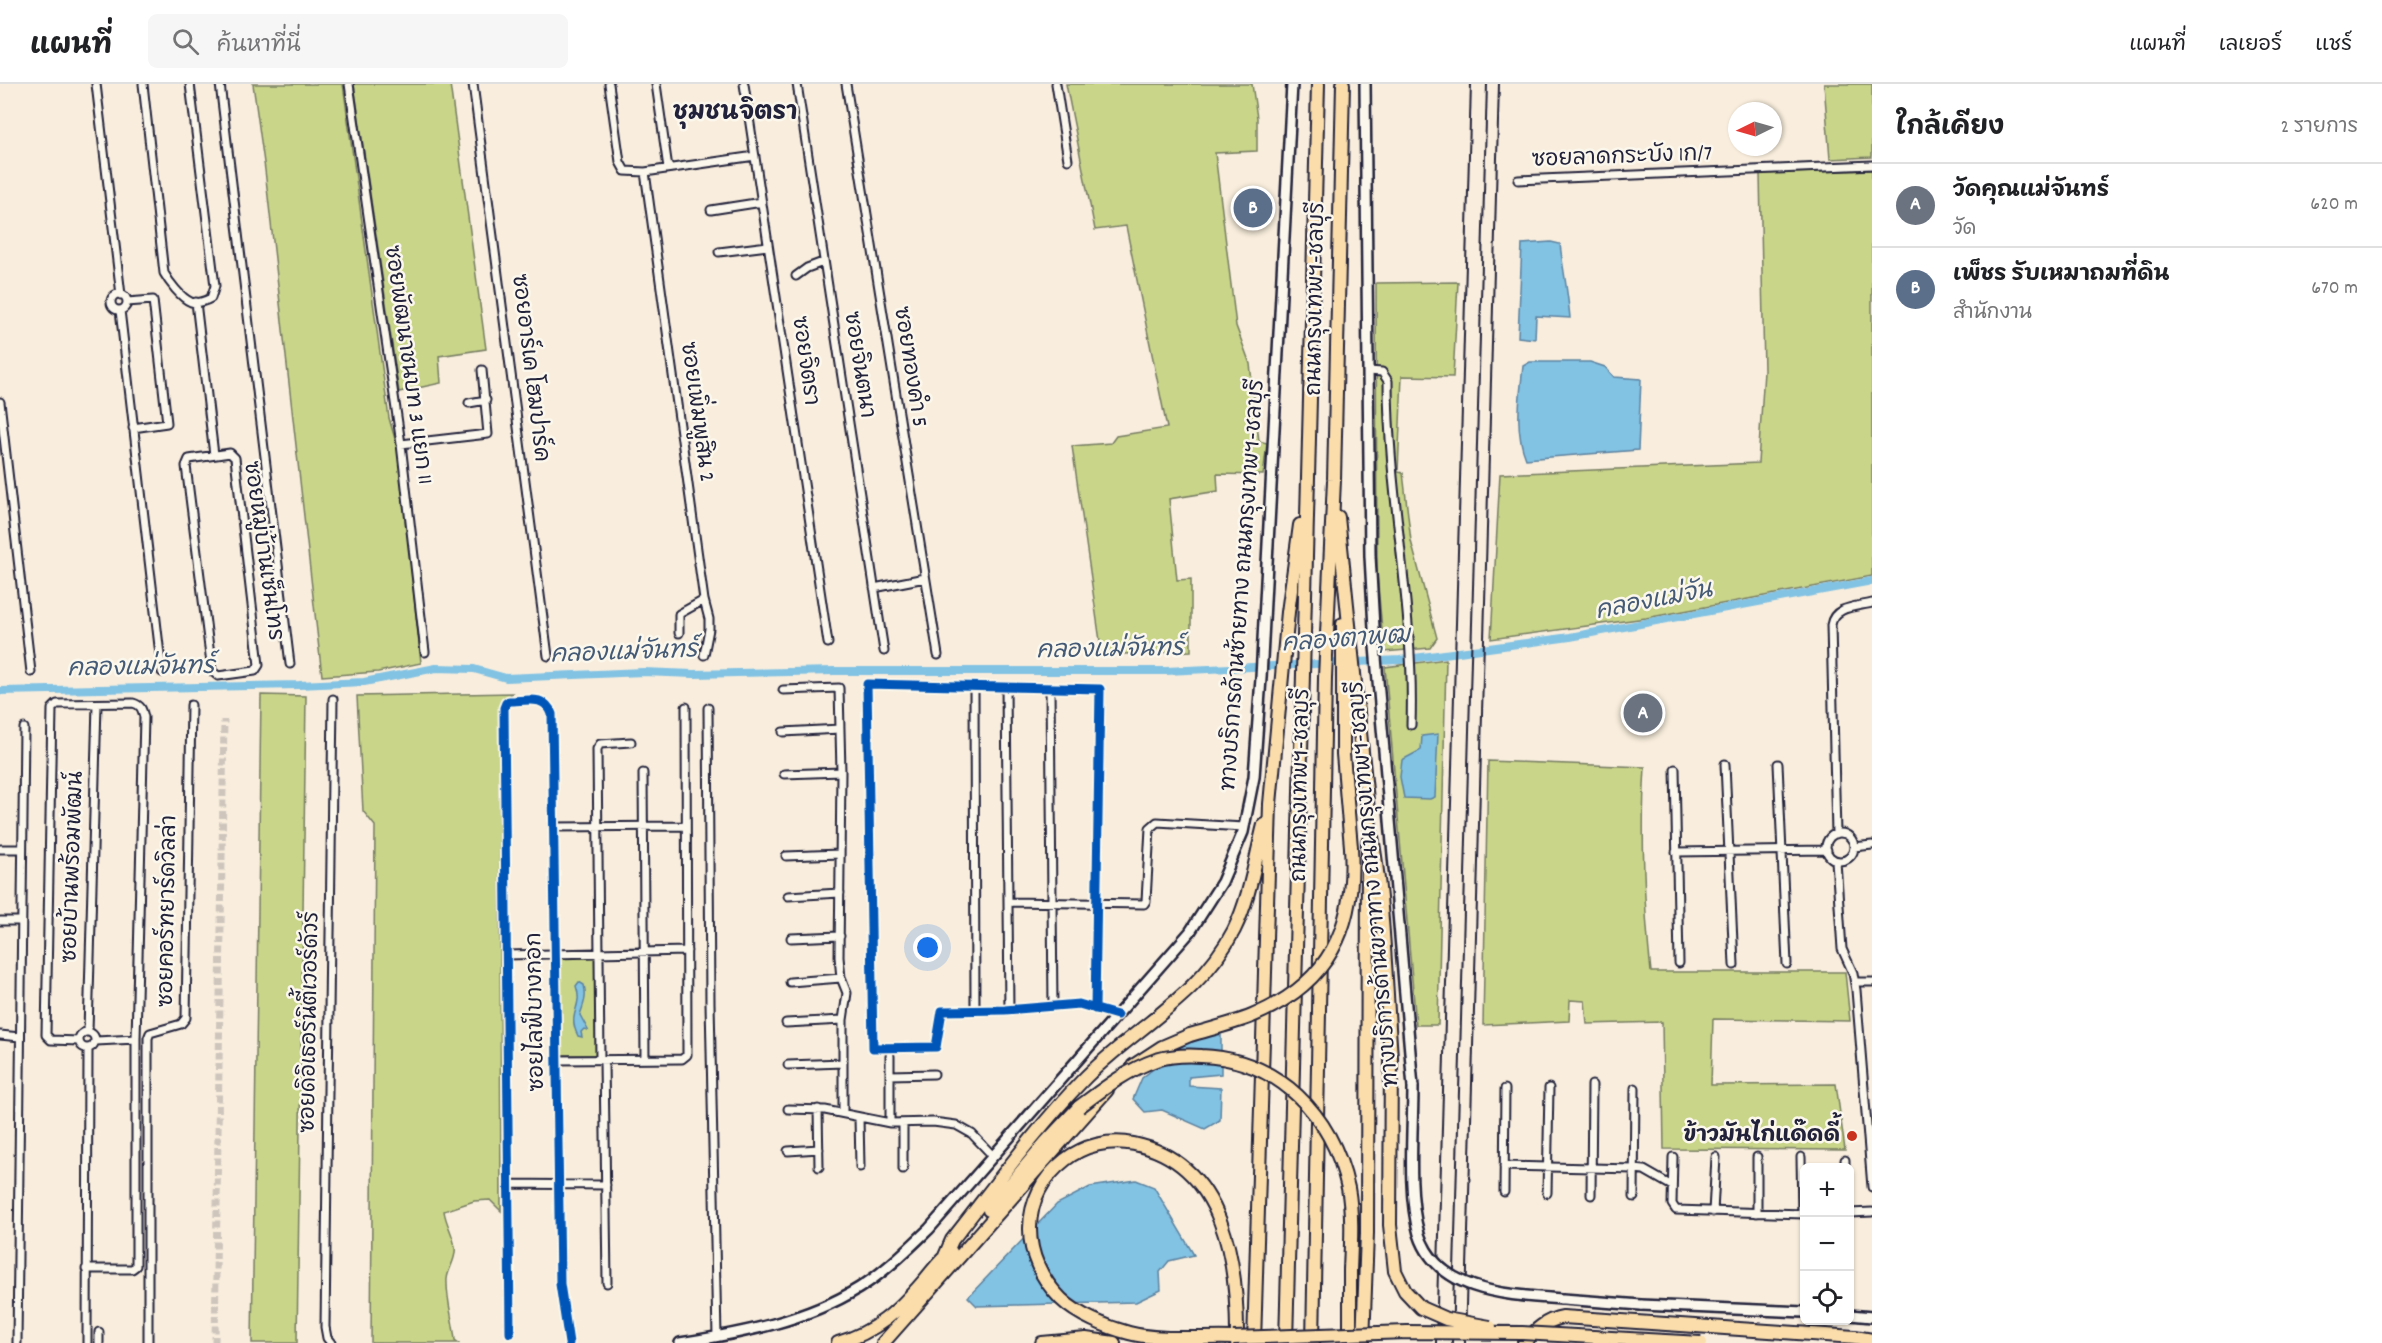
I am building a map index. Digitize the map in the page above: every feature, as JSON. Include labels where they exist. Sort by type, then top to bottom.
[{"type":"highway","name":"ถนนกรุงเทพฯ-ชลบุรี","points":[[1286,1343],[1318,84]]},
{"type":"highway","name":"ถนนกรุงเทพฯ-ชลบุรี","points":[[1313,1343],[1325,678],[1334,480],[1343,84]]},
{"type":"highway","points":[[1254,1343],[1270,804],[1284,649],[1308,473]]},
{"type":"highway","points":[[1334,480],[1345,584],[1349,679],[1380,900],[1391,1057],[1390,1225],[1395,1271],[1405,1291],[1422,1308],[1446,1319],[1523,1338],[1552,1319],[1563,1317],[1872,1340]]},
{"type":"highway","points":[[883,1343],[1124,1073],[1149,1055],[1175,1041],[1271,1007],[1288,996],[1315,972],[1335,945],[1346,920],[1352,891],[1351,847],[1343,754],[1349,679]]},
{"type":"highway","points":[[838,1343],[857,1338],[874,1329],[908,1300],[945,1256],[952,1240],[1066,1098],[1101,1062],[1185,995],[1203,976],[1216,959],[1242,910],[1270,804]]},
{"type":"highway","points":[[1364,1343],[1367,1233],[1369,901],[1367,851],[1369,820]]},
{"type":"highway","points":[[945,1256],[955,1250],[1046,1142],[1079,1107],[1111,1083],[1136,1068],[1159,1059],[1187,1056],[1217,1057],[1243,1063],[1269,1074],[1301,1098],[1327,1131],[1348,1190],[1351,1224],[1350,1343]]},
{"type":"highway","points":[[1127,1143],[1158,1152],[1172,1160],[1200,1186],[1219,1217],[1228,1241],[1237,1299],[1235,1340],[1132,1334],[1100,1324],[1062,1300],[1039,1272],[1030,1246],[1029,1230],[1032,1211],[1049,1175],[1065,1160],[1096,1144],[1127,1143]]},
{"type":"highway","points":[[1180,1343],[1407,1332],[1701,1343]]},
{"type":"highway","points":[[1042,1343],[1086,1340],[1114,1343]]},
{"type":"main road","name":"ทางบริการด้านซ้ายทาง ถนนกรุงเทพฯ-ชลบุรี","points":[[680,1343],[745,1332],[816,1310],[860,1288],[896,1261],[929,1229],[1190,932],[1222,882],[1244,827],[1254,777],[1292,84]]},
{"type":"main road","name":"ทางบริการด้านขวาทาง ถนนกรุงเทพฯ-ชลบุรี","points":[[1365,84],[1370,556],[1375,646],[1413,1088],[1413,1203],[1420,1234],[1429,1256],[1440,1267],[1461,1281],[1484,1290],[1518,1296],[1641,1305],[1800,1312]]},
{"type":"main road","points":[[1854,1315],[1872,1317]]},
{"type":"street","points":[[96,84],[121,295],[127,302],[124,309],[120,310]]},
{"type":"street","points":[[142,84],[165,273],[168,281],[190,301],[196,302],[211,298],[215,286],[190,84]]},
{"type":"street","points":[[220,84],[291,664]]},
{"type":"street","name":"ซอยพัฒนาชนบท 3 แยก 11","points":[[349,84],[401,444],[425,652]]},
{"type":"street","name":"ซอยอาร์เค โฮมปาร์ค","points":[[473,84],[549,656]]},
{"type":"street","points":[[609,84],[621,167],[625,171],[645,172],[755,156]]},
{"type":"street","points":[[656,84],[668,168]]},
{"type":"street","name":"ซอยจิตรา","points":[[744,84],[828,643]]},
{"type":"street","name":"ซอยจินตนา","points":[[797,84],[884,651]]},
{"type":"street","name":"ซอยทองคำ 5","points":[[846,84],[938,655]]},
{"type":"street","points":[[1056,84],[1068,160]]},
{"type":"street","name":"ซอยลาดกระบัง 1ก/7","points":[[1518,180],[1872,165]]},
{"type":"street","name":"ซอยเพิ่มพูสิน 2","points":[[645,172],[704,600],[709,619],[704,655]]},
{"type":"street","points":[[711,210],[762,202]]},
{"type":"street","points":[[719,252],[768,246]]},
{"type":"street","points":[[796,276],[807,268],[823,262]]},
{"type":"street","points":[[120,310],[113,307],[112,302],[116,296],[121,295]]},
{"type":"street","points":[[127,302],[153,300],[166,423],[133,428]]},
{"type":"street","name":"ซอยหมู่บ้านเซ็นโทร","points":[[196,302],[214,455]]},
{"type":"street","points":[[120,310],[162,672]]},
{"type":"street","points":[[401,444],[488,434],[482,370]]},
{"type":"street","points":[[1368,370],[1382,372],[1388,381],[1392,477],[1410,643],[1412,726]]},
{"type":"street","points":[[469,403],[486,400]]},
{"type":"street","points":[[0,402],[31,672]]},
{"type":"street","name":"ซอยหมู่บ้านเซ็นโทร","points":[[230,453],[235,458],[259,665],[255,671],[218,676],[212,671],[186,466],[189,459],[214,455],[230,453]]},
{"type":"street","points":[[0,482],[9,481]]},
{"type":"street","points":[[874,588],[925,578]]},
{"type":"street","points":[[679,633],[679,614],[704,600]]},
{"type":"street","points":[[1836,834],[1831,625],[1832,619],[1840,610],[1872,603]]},
{"type":"street","points":[[1095,1009],[1100,689],[867,684],[873,1048],[936,1047],[942,1011],[1009,1010],[1079,1004],[1095,1009],[1117,1015]]},
{"type":"street","points":[[974,686],[975,1010]]},
{"type":"street","points":[[1006,687],[1009,1010]]},
{"type":"street","points":[[783,690],[839,688],[841,978],[847,993],[843,1020],[843,1113]]},
{"type":"street","points":[[1050,688],[1053,1006]]},
{"type":"street","name":"ซอยดิอิเธอร์นิตี้เวอร์ดัวร์","points":[[331,1343],[327,1338],[326,1327],[333,699]]},
{"type":"street","name":"ซอยไลฟ์บางกอก","points":[[507,956],[504,708],[509,701],[541,701],[546,703],[552,714],[560,1284],[569,1343]]},
{"type":"street","points":[[79,1041],[51,1040],[46,1035],[51,714],[53,706],[57,705],[133,703],[142,709],[144,717],[136,1040],[136,1266],[132,1269],[86,1269]]},
{"type":"street","name":"ซอยบ้านพร้อมพัฒน์","points":[[88,1032],[97,704]]},
{"type":"street","name":"ซอยคอร์ทยาร์ดวิลล่า","points":[[148,1343],[148,1038],[155,1031],[181,1024],[186,1018],[191,705]]},
{"type":"street","points":[[557,1060],[682,1059],[687,1054],[686,707]]},
{"type":"street","points":[[708,708],[710,1003],[717,1337]]},
{"type":"street","points":[[17,1343],[24,728]]},
{"type":"street","points":[[783,732],[840,729]]},
{"type":"street","points":[[607,1282],[598,745],[631,742]]},
{"type":"street","points":[[1725,764],[1734,965]]},
{"type":"street","points":[[1778,764],[1787,964]]},
{"type":"street","points":[[1675,769],[1680,963]]},
{"type":"street","points":[[784,774],[841,772]]},
{"type":"street","points":[[643,773],[645,1059]]},
{"type":"street","points":[[1008,902],[1144,904],[1152,824],[1157,822],[1244,827]]},
{"type":"street","points":[[553,827],[686,826]]},
{"type":"street","points":[[1836,834],[1848,836],[1854,847],[1848,858],[1836,861],[1830,857],[1827,850],[1830,838],[1836,834]]},
{"type":"street","points":[[1854,847],[1872,845]]},
{"type":"street","points":[[0,849],[22,849]]},
{"type":"street","points":[[1676,852],[1827,850]]},
{"type":"street","points":[[786,856],[840,854]]},
{"type":"street","points":[[1836,861],[1842,949],[1855,982],[1872,1187]]},
{"type":"street","points":[[788,896],[840,893]]},
{"type":"street","points":[[0,921],[21,921]]},
{"type":"street","points":[[791,938],[840,936]]},
{"type":"street","points":[[510,1334],[507,956],[687,951]]},
{"type":"street","points":[[790,982],[841,978]]},
{"type":"street","points":[[1855,982],[1872,982]]},
{"type":"street","points":[[786,1023],[843,1020]]},
{"type":"street","points":[[88,1032],[93,1034],[96,1041],[94,1046],[88,1049],[83,1048],[79,1041],[82,1033],[88,1032]]},
{"type":"street","points":[[0,1035],[20,1037]]},
{"type":"street","points":[[96,1041],[136,1040]]},
{"type":"street","points":[[87,1343],[88,1049]]},
{"type":"street","points":[[890,1056],[890,1123]]},
{"type":"street","points":[[788,1065],[843,1063]]},
{"type":"street","points":[[890,1076],[934,1074]]},
{"type":"street","points":[[1591,1195],[1592,1085]]},
{"type":"street","points":[[1547,1194],[1549,1088]]},
{"type":"street","points":[[1634,1197],[1635,1088]]},
{"type":"street","points":[[1504,1089],[1504,1192]]},
{"type":"street","points":[[788,1109],[818,1109],[890,1123],[933,1122],[956,1125],[972,1134],[993,1156]]},
{"type":"street","points":[[818,1109],[819,1167]]},
{"type":"street","points":[[859,1117],[860,1167]]},
{"type":"street","points":[[903,1123],[903,1169]]},
{"type":"street","points":[[789,1151],[819,1149]]},
{"type":"street","points":[[1673,1157],[1672,1204],[1674,1209],[1800,1214]]},
{"type":"street","points":[[1713,1212],[1716,1157]]},
{"type":"street","points":[[1756,1213],[1757,1157]]},
{"type":"street","points":[[1801,1157],[1801,1163]]},
{"type":"street","points":[[1504,1166],[1644,1170],[1672,1186]]},
{"type":"street","points":[[509,1184],[606,1185]]},
{"type":"street","points":[[1854,1213],[1872,1212]]},
{"type":"street","points":[[99,1332],[99,1343]]},
{"type":"green space","points":[[253,84],[343,84],[389,418],[399,453],[421,663],[378,672],[322,676],[265,170]]},
{"type":"green space","points":[[354,84],[450,84],[486,349],[439,356],[441,383],[399,392]]},
{"type":"green space","points":[[1066,84],[1252,84],[1257,118],[1257,151],[1215,153],[1236,326],[1250,364],[1259,441],[1267,443],[1263,475],[1217,474],[1218,491],[1169,499],[1177,580],[1191,579],[1191,651],[1102,655],[1072,446],[1111,443],[1116,436],[1167,428],[1126,226],[1095,230]]},
{"type":"green space","points":[[1824,84],[1872,84],[1872,157],[1830,159]]},
{"type":"green space","points":[[1872,170],[1872,576],[1646,618],[1491,639],[1500,474],[1758,463],[1764,371],[1760,174]]},
{"type":"green space","points":[[1458,282],[1453,377],[1402,376],[1398,472],[1403,473],[1411,541],[1437,638],[1430,648],[1384,652],[1377,574],[1376,283]]},
{"type":"green space","points":[[1446,659],[1438,1025],[1416,1025],[1385,667]]},
{"type":"green space","points":[[512,693],[499,709],[501,1211],[490,1200],[474,1201],[444,1211],[455,1247],[447,1287],[455,1340],[459,1343],[371,1343],[375,826],[363,811],[357,696]]},
{"type":"green space","points":[[261,695],[306,696],[297,1343],[252,1343]]},
{"type":"green space","points":[[1488,761],[1645,767],[1644,870],[1651,972],[1845,972],[1850,1021],[1713,1019],[1711,1085],[1836,1084],[1845,1150],[1664,1149],[1662,1022],[1587,1024],[1585,1001],[1570,1000],[1569,1021],[1483,1025]]},
{"type":"green space","points":[[596,957],[597,1055],[561,1055],[561,958]]},
{"type":"water","points":[[1551,242],[1560,244],[1570,318],[1536,316],[1535,339],[1518,337],[1522,244]]},
{"type":"water","points":[[1530,362],[1590,362],[1605,367],[1614,377],[1641,379],[1638,450],[1526,459],[1520,436],[1519,401],[1523,366]]},
{"type":"water","points":[[1438,734],[1435,797],[1430,799],[1404,798],[1400,777],[1402,760],[1421,750],[1422,736]]},
{"type":"water","points":[[579,982],[584,985],[585,993],[580,1015],[588,1030],[584,1029],[581,1032],[582,1037],[578,1036],[574,1022],[578,1000],[576,986]]},
{"type":"water","points":[[1206,1027],[1221,1035],[1221,1074],[1189,1077],[1189,1086],[1221,1088],[1220,1120],[1205,1129],[1162,1110],[1145,1112],[1133,1099],[1142,1078]]},
{"type":"water","points":[[1136,1180],[1154,1187],[1194,1255],[1169,1261],[1160,1272],[1161,1290],[1136,1302],[977,1306],[968,1297],[1057,1204],[1090,1187]]},
{"type":"waterway","name":"คลองแม่จันทร์","points":[[0,691],[364,682],[436,668],[474,669],[506,678],[643,672],[693,674],[835,671],[1166,671],[1400,660],[1570,637],[1872,581]]},
{"type":"tunnel","points":[[215,1343],[224,720]]},
{"type":"railway","points":[[1436,1343],[1471,84]]},
{"type":"railway","points":[[1452,1343],[1487,84]]},
{"type":"railway","points":[[1465,1343],[1499,84]]},
{"type":"cycle path","points":[[1095,1009],[1100,689],[867,684],[873,1048],[936,1047],[942,1011],[1005,1010],[1079,1004],[1117,1015]]},
{"type":"cycle path","points":[[510,1333],[504,708],[509,701],[534,700],[545,704],[552,714],[560,1284],[569,1343]]},
{"type":"place","name":"เพ็ชร รับเหมาถมที่ดิน","points":[[1253,208]]},
{"type":"place","name":"วัดคุณแม่จันทร์","points":[[1643,713]]},
{"type":"place","name":"ข้าวมันไก่แด๊ดดี้","points":[[1852,1136]]},
{"type":"district","name":"ชุมชนจิตรา","points":[[735,114]]},
{"type":"water label","name":"คลองแม่จัน","points":[[1654,602]]},
{"type":"water label","name":"คลองตาพุฒ","points":[[1346,641]]}]
